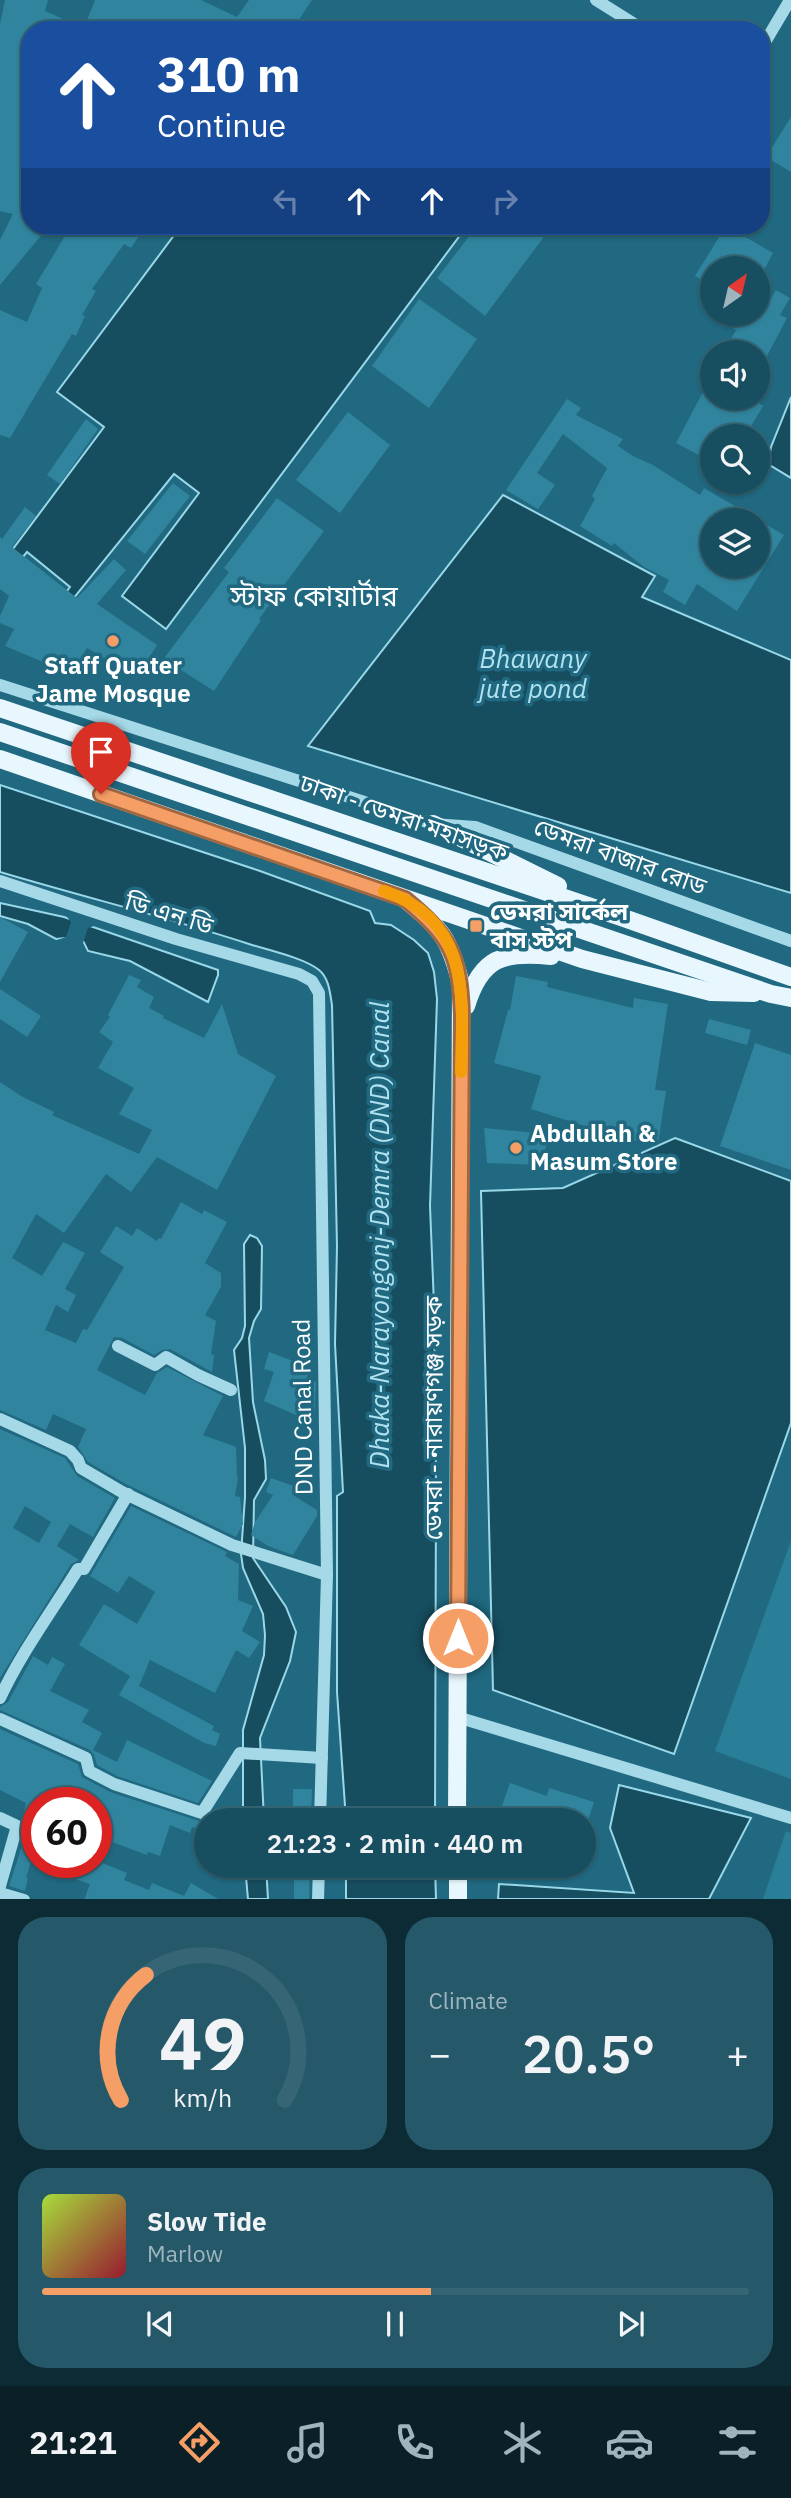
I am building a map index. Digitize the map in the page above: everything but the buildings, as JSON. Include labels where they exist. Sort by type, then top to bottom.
[{"type":"main road","name":"ঢাকা - ডেমরা মহাসড়ক","points":[[0,708],[791,977]]},
{"type":"main road","name":"ঢাকা - ডেমরা মহাসড়ক","points":[[0,732],[771,994],[791,998]]},
{"type":"main road","points":[[0,759],[582,959],[711,992],[771,994]]},
{"type":"main road","points":[[432,824],[621,917]]},
{"type":"main road","name":"ডেমরা - নারায়ণগঞ্জ সড়ক","points":[[405,899],[433,922],[454,954],[461,985],[457,1808]]},
{"type":"main road","name":"ডেমরা - নারায়ণগঞ্জ সড়ক","points":[[462,1016],[480,973],[493,963],[521,953],[582,959]]},
{"type":"main road","points":[[458,1878],[458,1899]]},
{"type":"street","points":[[596,0],[630,21]]},
{"type":"street","points":[[770,34],[790,0]]},
{"type":"street","name":"ডেমরা বাজার রোড","points":[[0,685],[432,824],[475,827],[791,941]]},
{"type":"street","name":"ডি এন ডি","points":[[0,881],[176,939],[299,974],[312,981],[319,993]]},
{"type":"street","name":"DND Canal Road","points":[[319,993],[327,1575],[320,1808]]},
{"type":"street","points":[[118,1346],[155,1365],[166,1357],[198,1376],[231,1390]]},
{"type":"street","points":[[0,1419],[70,1451],[81,1468],[128,1494],[237,1546],[327,1575]]},
{"type":"street","points":[[0,1698],[78,1569],[84,1569],[128,1494]]},
{"type":"street","points":[[457,1717],[791,1818]]},
{"type":"street","points":[[0,1719],[86,1758],[89,1771],[114,1784],[202,1813],[240,1753],[322,1758]]},
{"type":"street","points":[[0,1818],[17,1826],[0,1886]]},
{"type":"street","points":[[318,1899],[319,1878]]},
{"type":"street","points":[[0,1892],[24,1899]]},
{"type":"shaded area","points":[[791,1541],[791,1779],[715,1751]]},
{"type":"shaded area","points":[[786,1831],[791,1833],[791,1899],[763,1899]]},
{"type":"water","points":[[174,235],[460,235],[166,629],[122,596],[199,493],[174,474],[69,604],[61,599],[70,587],[27,552],[17,564],[7,557],[104,427],[57,392]]},
{"type":"water","points":[[791,397],[791,478],[770,465],[771,447]]},
{"type":"water","name":"Bhawany jute pond","points":[[503,495],[655,576],[642,597],[791,660],[791,893],[308,746]]},
{"type":"water","name":"Dhaka-Narayongonj-Demra (DND) Canal","points":[[0,785],[260,871],[370,911],[375,923],[391,925],[428,953],[434,972],[437,999],[430,1206],[436,1489],[435,1808],[345,1808],[337,1692],[337,1496],[343,1492],[335,1344],[337,1246],[332,1005],[327,981],[319,970],[285,955],[0,872]]},
{"type":"water","points":[[0,903],[64,917],[218,970],[208,1002],[130,961],[88,951],[83,941],[56,939],[28,924],[0,916]]},
{"type":"water","points":[[675,1138],[791,1181],[791,1423],[674,1754],[493,1690],[481,1191],[563,1188]]},
{"type":"water","points":[[250,1235],[257,1238],[262,1246],[261,1309],[249,1338],[253,1402],[265,1460],[266,1479],[254,1500],[253,1558],[286,1607],[296,1632],[290,1661],[260,1738],[263,1808],[243,1808],[243,1730],[264,1655],[265,1635],[263,1614],[243,1568],[241,1554],[245,1448],[234,1350],[242,1338],[245,1326],[244,1244]]},
{"type":"water","points":[[619,1785],[751,1818],[709,1899],[498,1899],[499,1884],[634,1893],[610,1828]]},
{"type":"water","points":[[246,1878],[267,1878],[268,1899],[248,1899]]},
{"type":"water","points":[[346,1878],[435,1878],[436,1899],[346,1899]]},
{"type":"pier","points":[[64,913],[97,925],[88,928],[83,943],[87,952],[81,944],[57,940],[66,937],[71,922]]},
{"type":"slow traffic","points":[[384,891],[405,899],[433,922],[454,954],[461,985],[461,1072]]},
{"type":"place","name":"Staff Quater Jame Mosque","points":[[113,641]]},
{"type":"place","name":"ডেমরা সার্কেল বাস স্টপ","points":[[476,926]]},
{"type":"place","name":"Abdullah & Masum Store","points":[[516,1148]]},
{"type":"district","name":"স্টাফ কোয়ার্টার","points":[[314,596]]},
{"type":"route","points":[[101,794],[405,899],[433,922],[454,954],[461,985],[462,1016],[458,1638]]}]
